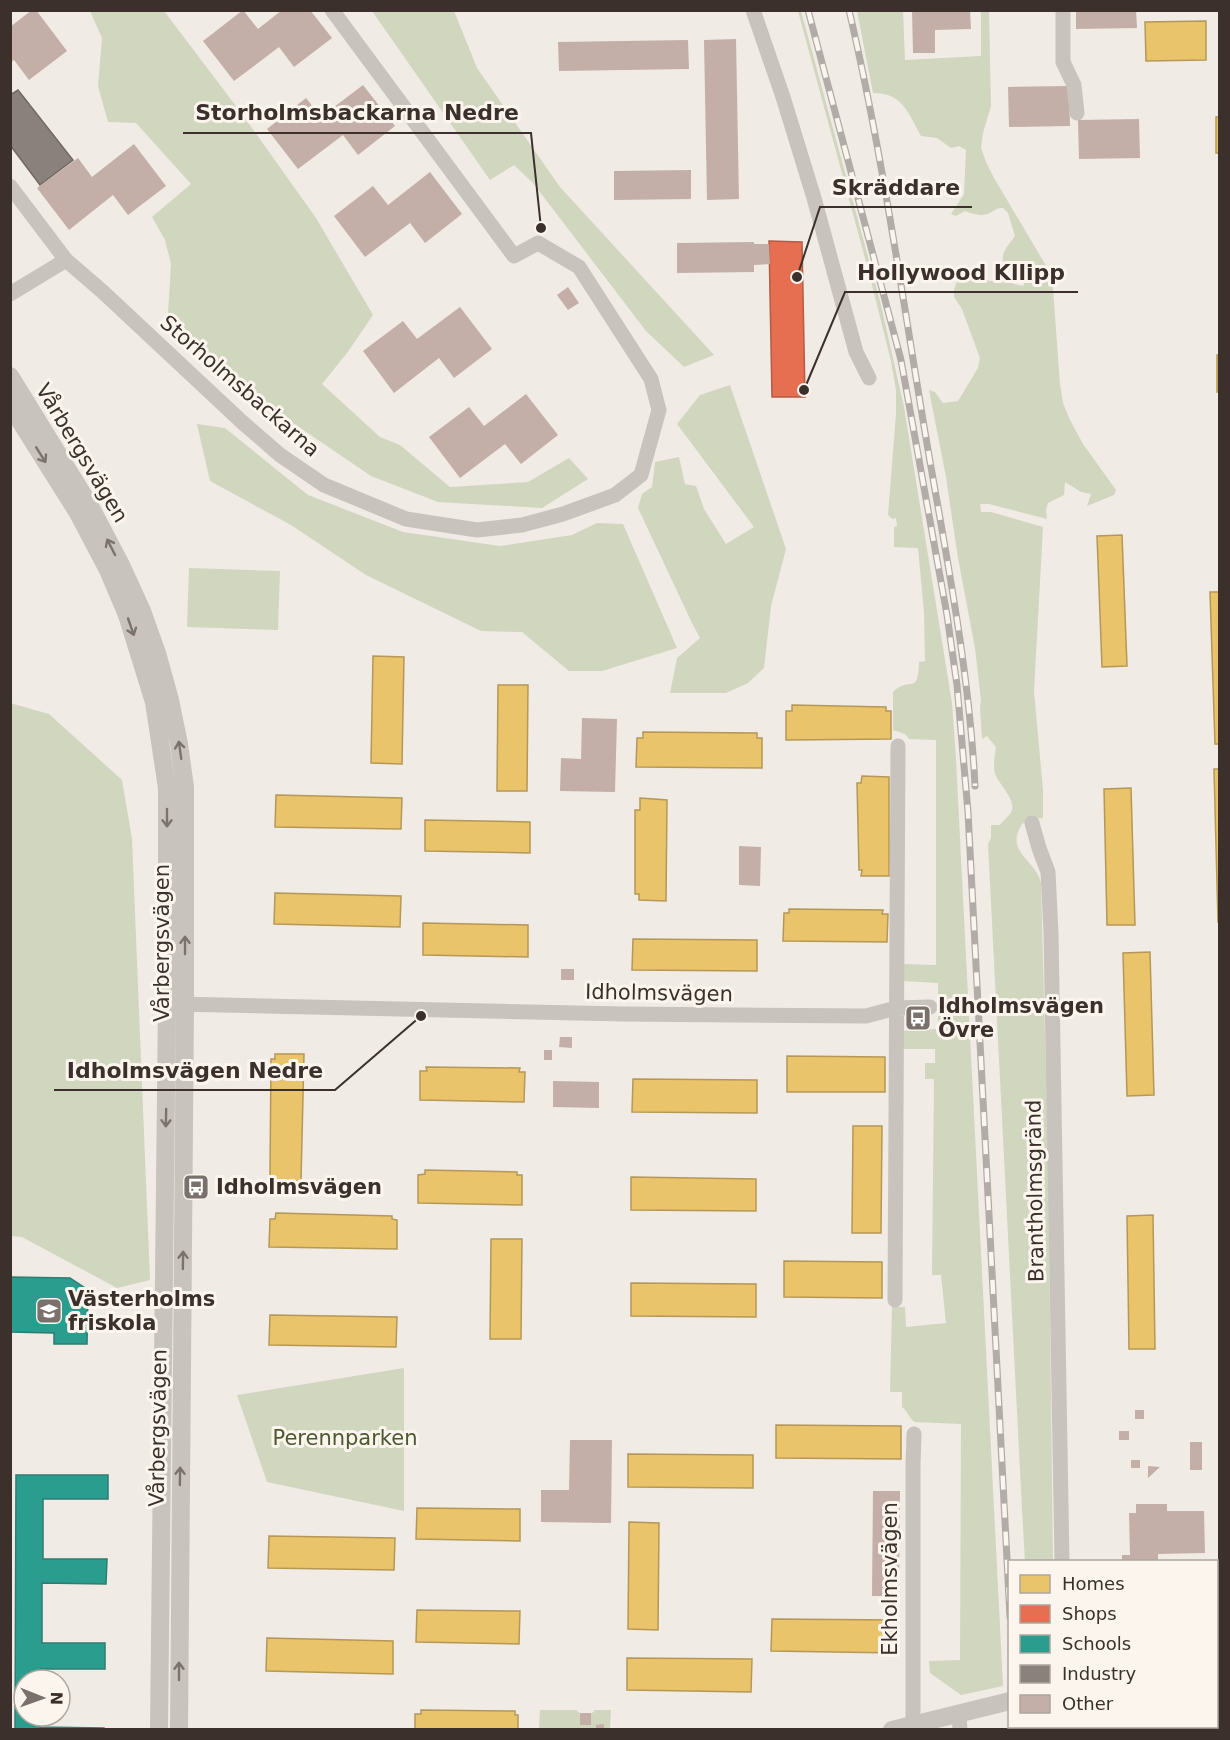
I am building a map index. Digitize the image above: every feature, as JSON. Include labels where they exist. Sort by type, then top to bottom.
[{"type":"street","name":"Storholmsbackarna","points":[[10,186],[66,260],[242,422],[280,455],[324,485],[406,519],[477,530],[522,525],[564,514],[615,495],[641,475],[659,410],[651,379],[579,267],[538,243],[514,256],[332,10]]},
{"type":"street","points":[[753,10],[814,198],[855,352],[869,378]]},
{"type":"street","points":[[1063,10],[1063,62],[1074,85],[1077,113]]},
{"type":"street","points":[[10,294],[66,260]]},
{"type":"street","name":"Vårbergsvägen","points":[[10,376],[90,506],[142,611],[170,700],[179,744],[184,787],[176,1004],[159,1730]]},
{"type":"street","name":"Vårbergsvägen","points":[[10,405],[78,513],[108,570],[127,615],[154,702],[167,788],[176,1004],[179,1730]]},
{"type":"street","points":[[895,1300],[898,746]]},
{"type":"street","name":"Brantholmsgränd","points":[[1032,823],[1048,872],[1051,933],[1062,1560]]},
{"type":"street","name":"Idholmsvägen","points":[[176,1004],[623,1014],[855,1016],[866,1016],[896,1008],[930,1007]]},
{"type":"street","name":"Ekholmsvägen","points":[[913,1725],[914,1434]]},
{"type":"street","points":[[892,1730],[913,1725],[959,1722],[1008,1702]]},
{"type":"green space","points":[[90,11],[164,11],[242,114],[316,218],[373,315],[322,384],[380,437],[400,445],[450,487],[528,482],[569,458],[588,479],[542,508],[438,502],[371,476],[239,383],[168,314],[171,264],[165,240],[152,217],[191,184],[136,123],[108,122],[98,86],[102,38]]},
{"type":"green space","points":[[372,11],[454,11],[477,68],[560,187],[714,355],[684,367],[646,331],[533,183],[514,165],[490,180]]},
{"type":"green space","points":[[798,11],[801,11],[880,301],[904,407],[952,703],[1003,1686],[961,1695],[930,1673],[929,1661],[960,1660],[961,1424],[915,1422],[902,1407],[902,1392],[890,1392],[892,1307],[905,1307],[906,1327],[946,1323],[941,1275],[932,1275],[934,1079],[925,1079],[925,1063],[935,1063],[935,1049],[901,1049],[902,1031],[938,1029],[938,983],[902,981],[902,964],[936,965],[936,740],[909,739],[905,734],[893,730],[893,692],[899,687],[915,682],[919,662],[925,661],[924,612],[918,548],[894,547],[896,518],[892,519],[888,515],[896,414],[896,390],[891,361]]},
{"type":"green space","points":[[857,11],[903,11],[905,60],[981,56],[981,11],[989,11],[991,106],[981,148],[994,178],[1051,278],[1063,403],[1083,444],[1116,490],[1114,495],[1087,506],[1091,494],[1081,492],[1065,482],[1064,495],[1048,503],[1047,519],[989,504],[980,504],[981,512],[991,512],[1043,527],[1034,691],[1043,790],[1043,818],[1022,824],[1017,834],[1017,842],[1019,849],[1038,875],[1041,883],[1048,1151],[1053,1560],[1025,1560],[1022,1510],[988,844],[991,838],[991,825],[1000,825],[1010,814],[1012,806],[995,773],[996,747],[987,736],[982,739],[981,700],[975,648],[929,390],[935,392],[943,403],[958,401],[978,368],[980,358],[962,309],[954,297],[959,276],[972,270],[989,281],[1002,278],[1023,286],[1026,280],[1022,265],[1004,264],[1004,252],[1015,236],[1008,213],[1003,208],[983,215],[965,211],[956,216],[951,214],[964,194],[966,150],[959,146],[951,148],[937,138],[921,136],[908,112],[898,100],[891,96],[873,93]]},
{"type":"green space","points":[[730,385],[786,549],[771,606],[764,668],[748,683],[726,693],[670,693],[677,658],[700,638],[638,508],[642,494],[652,487],[655,462],[679,457],[685,484],[696,486],[704,509],[726,544],[754,527],[677,424],[700,395]]},
{"type":"green space","points":[[197,424],[225,428],[308,495],[403,532],[500,546],[572,535],[597,523],[623,524],[677,648],[602,671],[569,671],[522,632],[481,631],[366,575],[291,525],[210,481]]},
{"type":"green space","points":[[189,568],[280,571],[278,630],[187,627]]},
{"type":"green space","points":[[10,703],[49,714],[122,780],[132,839],[150,1280],[117,1288],[22,1237],[11,1236]]},
{"type":"green space","name":"Perennparken","points":[[404,1368],[404,1511],[267,1482],[237,1395]]},
{"type":"green space","points":[[540,1710],[576,1710],[580,1713],[581,1725],[591,1725],[591,1713],[594,1710],[611,1710],[610,1729],[539,1730]]},
{"type":"building: Homes","points":[[1206,21],[1206,60],[1146,61],[1145,22]]},
{"type":"building: Homes","points":[[1216,117],[1220,117],[1220,153],[1216,153]]},
{"type":"building: Homes","points":[[1217,355],[1220,355],[1220,392],[1217,392]]},
{"type":"building: Homes","points":[[1122,535],[1127,666],[1102,667],[1097,536]]},
{"type":"building: Homes","points":[[1210,592],[1220,592],[1220,744],[1215,744]]},
{"type":"building: Homes","points":[[373,656],[404,657],[402,764],[371,763]]},
{"type":"building: Homes","points":[[498,685],[528,685],[527,791],[497,791]]},
{"type":"building: Homes","points":[[792,705],[886,707],[886,711],[891,711],[891,739],[786,740],[786,711],[792,711]]},
{"type":"building: Homes","points":[[643,732],[757,733],[757,738],[762,738],[762,768],[636,767],[637,738],[643,738]]},
{"type":"building: Homes","points":[[1214,769],[1220,769],[1220,922],[1218,922]]},
{"type":"building: Homes","points":[[862,776],[889,777],[889,876],[861,876],[862,870],[859,870],[857,783],[861,783]]},
{"type":"building: Homes","points":[[1131,788],[1135,925],[1107,925],[1104,789]]},
{"type":"building: Homes","points":[[276,795],[402,798],[401,829],[275,827]]},
{"type":"building: Homes","points":[[640,798],[667,800],[666,901],[639,900],[639,894],[635,894],[635,810],[640,810]]},
{"type":"building: Homes","points":[[425,820],[530,822],[530,853],[425,851]]},
{"type":"building: Homes","points":[[275,893],[401,896],[400,927],[274,924]]},
{"type":"building: Homes","points":[[789,909],[883,910],[882,914],[888,914],[887,942],[783,941],[784,913],[789,913]]},
{"type":"building: Homes","points":[[423,923],[528,925],[528,957],[423,955]]},
{"type":"building: Homes","points":[[633,939],[757,940],[757,971],[632,970]]},
{"type":"building: Homes","points":[[1150,952],[1154,1095],[1127,1096],[1123,953]]},
{"type":"building: Homes","points":[[275,1054],[304,1054],[301,1181],[273,1181],[273,1176],[270,1176],[271,1059],[275,1059]]},
{"type":"building: Homes","points":[[787,1056],[885,1057],[885,1092],[787,1092]]},
{"type":"building: Homes","points":[[426,1067],[520,1068],[519,1072],[525,1072],[524,1102],[420,1100],[420,1071],[427,1071]]},
{"type":"building: Homes","points":[[633,1079],[757,1080],[757,1113],[632,1112]]},
{"type":"building: Homes","points":[[853,1126],[882,1126],[881,1233],[852,1233]]},
{"type":"building: Homes","points":[[425,1170],[517,1172],[517,1175],[522,1175],[522,1205],[418,1203],[418,1175],[425,1174]]},
{"type":"building: Homes","points":[[631,1177],[756,1179],[756,1211],[631,1210]]},
{"type":"building: Homes","points":[[276,1213],[392,1216],[392,1219],[397,1220],[397,1249],[269,1247],[270,1219],[275,1219]]},
{"type":"building: Homes","points":[[1153,1215],[1155,1349],[1129,1349],[1127,1216]]},
{"type":"building: Homes","points":[[491,1239],[522,1239],[521,1339],[490,1339]]},
{"type":"building: Homes","points":[[784,1261],[882,1262],[882,1298],[784,1297]]},
{"type":"building: Homes","points":[[631,1283],[756,1284],[756,1317],[631,1316]]},
{"type":"building: Homes","points":[[270,1315],[397,1317],[396,1347],[269,1345]]},
{"type":"building: Homes","points":[[776,1425],[901,1426],[901,1459],[776,1458]]},
{"type":"building: Homes","points":[[628,1454],[753,1455],[753,1488],[628,1487]]},
{"type":"building: Homes","points":[[417,1508],[520,1509],[520,1541],[416,1539]]},
{"type":"building: Homes","points":[[629,1522],[659,1523],[658,1630],[628,1629]]},
{"type":"building: Homes","points":[[269,1536],[395,1538],[394,1570],[268,1568]]},
{"type":"building: Homes","points":[[417,1610],[520,1611],[519,1644],[416,1642]]},
{"type":"building: Homes","points":[[772,1619],[896,1620],[896,1653],[771,1651]]},
{"type":"building: Homes","points":[[267,1638],[393,1641],[393,1674],[266,1671]]},
{"type":"building: Homes","points":[[627,1658],[752,1659],[751,1692],[627,1690]]},
{"type":"building: Homes","points":[[421,1710],[515,1711],[515,1715],[518,1715],[518,1730],[415,1730],[415,1714],[421,1714]]},
{"type":"building: Shops","points":[[769,241],[802,242],[805,397],[772,397]]},
{"type":"building: Schools","name":"Västerholms friskola","points":[[10,1277],[70,1278],[88,1290],[87,1344],[54,1344],[54,1333],[10,1332]]},
{"type":"building: Schools","points":[[16,1475],[108,1475],[108,1499],[43,1499],[43,1559],[107,1559],[106,1584],[42,1583],[42,1643],[105,1643],[105,1669],[15,1668]]},
{"type":"building: Schools","points":[[15,1728],[104,1728],[104,1730],[15,1730]]},
{"type":"building: Industry","points":[[18,90],[73,160],[40,185],[10,145],[10,95]]},
{"type":"building: Other","points":[[32,10],[36,10],[67,51],[29,80],[14,60],[10,63],[10,27]]},
{"type":"building: Other","points":[[243,10],[258,29],[282,10],[310,10],[332,38],[294,67],[279,47],[234,81],[203,41]]},
{"type":"building: Other","points":[[912,10],[970,10],[971,29],[935,30],[935,53],[913,53]]},
{"type":"building: Other","points":[[1076,10],[1136,10],[1137,28],[1076,29]]},
{"type":"building: Other","points":[[736,39],[739,199],[707,200],[704,40]]},
{"type":"building: Other","points":[[688,40],[689,69],[559,71],[558,42]]},
{"type":"building: Other","points":[[363,85],[395,126],[358,155],[343,135],[298,169],[267,129],[306,98],[321,117]]},
{"type":"building: Other","points":[[1069,86],[1070,126],[1009,127],[1008,87]]},
{"type":"building: Other","points":[[1139,119],[1140,158],[1079,159],[1078,120]]},
{"type":"building: Other","points":[[134,144],[166,186],[128,215],[113,195],[69,230],[37,188],[78,158],[92,177]]},
{"type":"building: Other","points":[[691,170],[691,199],[614,200],[614,171]]},
{"type":"building: Other","points":[[430,172],[462,214],[425,243],[410,223],[365,257],[334,216],[373,186],[388,205]]},
{"type":"building: Other","points":[[754,242],[754,244],[769,244],[770,264],[754,265],[754,272],[677,273],[677,243]]},
{"type":"building: Other","points":[[568,287],[579,303],[568,310],[557,295]]},
{"type":"building: Other","points":[[460,307],[492,349],[454,378],[439,358],[394,393],[363,351],[403,321],[417,339]]},
{"type":"building: Other","points":[[526,394],[558,435],[521,464],[505,444],[460,478],[429,437],[469,407],[484,426]]},
{"type":"building: Other","points":[[582,718],[617,719],[615,792],[560,791],[561,758],[581,759]]},
{"type":"building: Other","points":[[739,846],[761,847],[760,886],[739,885]]},
{"type":"building: Other","points":[[561,969],[574,969],[574,980],[561,980]]},
{"type":"building: Other","points":[[560,1037],[572,1037],[572,1048],[559,1047]]},
{"type":"building: Other","points":[[544,1050],[552,1050],[552,1060],[544,1060]]},
{"type":"building: Other","points":[[553,1081],[599,1082],[599,1108],[553,1107]]},
{"type":"building: Other","points":[[1135,1410],[1144,1410],[1144,1419],[1135,1419]]},
{"type":"building: Other","points":[[1119,1431],[1129,1431],[1129,1440],[1119,1440]]},
{"type":"building: Other","points":[[570,1440],[612,1440],[611,1523],[541,1522],[541,1490],[569,1490]]},
{"type":"building: Other","points":[[1190,1442],[1202,1442],[1202,1470],[1190,1470]]},
{"type":"building: Other","points":[[1131,1460],[1140,1460],[1140,1468],[1131,1468]]},
{"type":"building: Other","points":[[1148,1466],[1160,1467],[1148,1478]]},
{"type":"building: Other","points":[[873,1491],[900,1491],[899,1596],[872,1596]]},
{"type":"building: Other","points":[[1136,1504],[1167,1504],[1167,1511],[1204,1511],[1205,1553],[1158,1554],[1158,1560],[1122,1560],[1122,1555],[1130,1555],[1129,1513],[1136,1513]]},
{"type":"building: Other","points":[[580,1713],[591,1713],[591,1725],[580,1725]]},
{"type":"building: Other","points":[[604,1724],[604,1730],[596,1730],[596,1725]]},
{"type":"building: Other","points":[[1115,1728],[1144,1728],[1144,1730],[1115,1730]]},
{"type":"railway","points":[[808,10],[901,360],[947,615],[957,685],[968,812],[1008,1579]]},
{"type":"railway","points":[[849,10],[881,165],[955,605],[972,740],[975,786]]},
{"type":"place","name":"Storholmsbackarna Nedre","points":[[541,228]]},
{"type":"place","name":"Skräddare","points":[[797,277]]},
{"type":"place","name":"Hollywood Kllipp","points":[[804,390]]},
{"type":"place","name":"Idholmsvägen Nedre","points":[[421,1016]]},
{"type":"place","name":"Idholmsvägen Övre","points":[[918,1018]]},
{"type":"place","name":"Idholmsvägen","points":[[196,1187]]},
{"type":"place","name":"Västerholms friskola","points":[[49,1311]]}]
